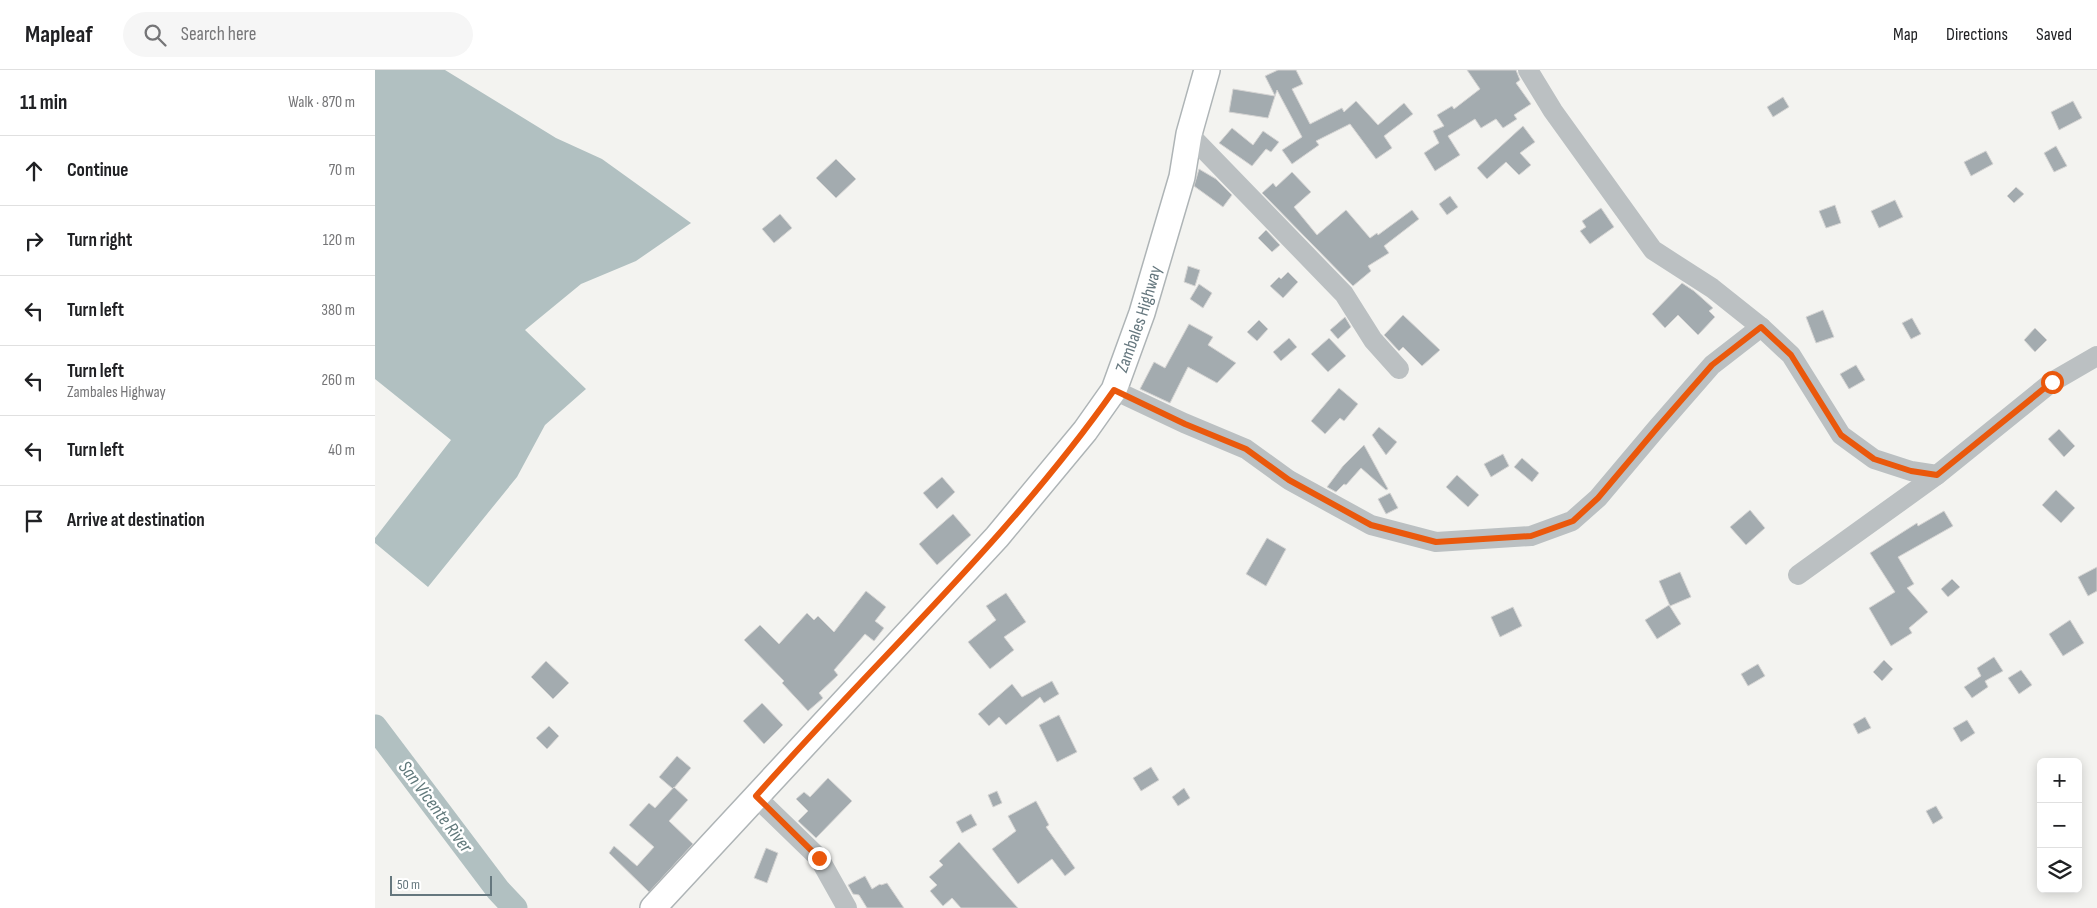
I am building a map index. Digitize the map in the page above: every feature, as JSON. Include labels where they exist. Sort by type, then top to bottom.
[{"type":"main road","name":"Zambales Highway","points":[[653,908],[997,537],[1085,431],[1114,390],[1142,313],[1182,177],[1189,134],[1207,70]]},
{"type":"street","points":[[1528,70],[1553,111],[1653,250],[1712,288],[1761,327],[1791,355],[1841,435],[1874,459],[1911,471],[1937,475]]},
{"type":"street","points":[[1189,134],[1345,294],[1373,340],[1399,369]]},
{"type":"street","points":[[1114,390],[1185,424],[1246,449],[1289,480],[1371,525],[1436,542],[1531,536],[1573,521],[1598,498],[1712,365],[1761,327]]},
{"type":"street","points":[[1798,575],[1937,475],[2052,382],[2097,356]]},
{"type":"street","points":[[756,796],[819,858],[847,908]]},
{"type":"shaded area","points":[[375,70],[445,70],[556,138],[602,159],[691,223],[636,261],[581,284],[525,330],[586,389],[545,425],[517,477],[428,587],[375,543],[375,538],[451,440],[375,379]]},
{"type":"building","points":[[1278,70],[1296,70],[1303,84],[1292,89],[1310,124],[1342,108],[1344,112],[1356,101],[1378,125],[1404,103],[1413,114],[1384,136],[1392,148],[1376,159],[1350,124],[1316,141],[1319,145],[1292,164],[1282,150],[1302,137],[1277,90],[1268,118],[1229,112],[1233,89],[1275,96],[1265,76]]},
{"type":"building","points":[[1467,70],[1516,70],[1520,80],[1516,83],[1531,104],[1514,115],[1517,119],[1503,128],[1496,119],[1481,128],[1475,119],[1448,136],[1460,155],[1435,171],[1424,153],[1439,143],[1433,131],[1444,126],[1437,115],[1452,106],[1454,109],[1480,89]]},
{"type":"building","points":[[1783,97],[1789,107],[1773,117],[1767,107]]},
{"type":"building","points":[[2073,101],[2082,118],[2059,130],[2051,112]]},
{"type":"building","points":[[1523,126],[1535,142],[1520,153],[1531,165],[1519,175],[1506,162],[1487,179],[1477,168]]},
{"type":"building","points":[[1232,128],[1253,145],[1263,131],[1279,142],[1271,152],[1266,149],[1252,166],[1219,143]]},
{"type":"building","points":[[2056,146],[2067,166],[2054,172],[2044,153]]},
{"type":"building","points":[[1986,151],[1993,164],[1971,176],[1964,162]]},
{"type":"building","points":[[836,159],[856,179],[836,198],[816,178]]},
{"type":"building","points":[[1199,169],[1216,179],[1232,195],[1223,207],[1194,186]]},
{"type":"building","points":[[1292,172],[1311,192],[1294,207],[1317,235],[1346,210],[1370,238],[1377,233],[1378,235],[1412,210],[1419,219],[1384,246],[1389,253],[1368,266],[1371,271],[1353,286],[1262,193],[1273,183],[1276,187]]},
{"type":"building","points":[[2016,187],[2024,194],[2014,203],[2007,196]]},
{"type":"building","points":[[1450,196],[1458,207],[1447,215],[1439,204]]},
{"type":"building","points":[[1895,200],[1903,217],[1879,228],[1871,211]]},
{"type":"building","points":[[1835,205],[1841,223],[1826,228],[1819,211]]},
{"type":"building","points":[[1601,208],[1614,227],[1590,244],[1580,231],[1586,227],[1582,221]]},
{"type":"building","points":[[780,214],[792,228],[774,243],[762,229]]},
{"type":"building","points":[[1266,230],[1280,245],[1272,252],[1258,238]]},
{"type":"building","points":[[1188,266],[1200,270],[1195,286],[1184,282]]},
{"type":"building","points":[[1288,272],[1298,282],[1283,298],[1270,286],[1279,277],[1281,279]]},
{"type":"building","points":[[1682,283],[1713,308],[1709,311],[1715,317],[1698,335],[1678,315],[1665,328],[1652,314]]},
{"type":"building","points":[[1199,284],[1212,293],[1203,308],[1190,299]]},
{"type":"building","points":[[1823,310],[1834,337],[1816,343],[1806,317]]},
{"type":"building","points":[[1403,315],[1440,350],[1422,366],[1403,347],[1399,351],[1384,335]]},
{"type":"building","points":[[1345,317],[1351,327],[1338,339],[1330,330]]},
{"type":"building","points":[[1912,318],[1921,334],[1911,339],[1902,323]]},
{"type":"building","points":[[1259,320],[1268,329],[1257,341],[1247,332]]},
{"type":"building","points":[[1189,324],[1213,337],[1208,345],[1236,363],[1217,383],[1188,367],[1170,403],[1140,389],[1154,362],[1165,368]]},
{"type":"building","points":[[2035,328],[2047,340],[2035,352],[2024,340]]},
{"type":"building","points":[[1289,338],[1297,347],[1281,361],[1273,352]]},
{"type":"building","points":[[1329,338],[1346,356],[1328,372],[1311,354]]},
{"type":"building","points":[[1856,365],[1865,380],[1849,389],[1840,374]]},
{"type":"building","points":[[1339,388],[1358,404],[1344,421],[1340,418],[1325,434],[1311,421]]},
{"type":"building","points":[[1379,427],[1397,442],[1386,455],[1372,435]]},
{"type":"building","points":[[2059,429],[2075,446],[2064,457],[2048,439]]},
{"type":"building","points":[[1364,445],[1388,489],[1386,490],[1361,468],[1346,485],[1344,484],[1336,492],[1327,487],[1343,466]]},
{"type":"building","points":[[1503,454],[1509,466],[1491,477],[1484,464]]},
{"type":"building","points":[[1522,458],[1539,473],[1532,482],[1514,467]]},
{"type":"building","points":[[1457,475],[1479,495],[1468,507],[1446,487]]},
{"type":"building","points":[[942,477],[955,492],[937,509],[923,493]]},
{"type":"building","points":[[2056,490],[2075,508],[2061,523],[2042,505]]},
{"type":"building","points":[[1390,493],[1398,508],[1386,514],[1378,499]]},
{"type":"building","points":[[1750,510],[1765,528],[1746,545],[1730,527]]},
{"type":"building","points":[[1944,511],[1953,526],[1898,557],[1914,584],[1907,588],[1928,612],[1909,628],[1912,633],[1891,646],[1869,608],[1895,592],[1870,553],[1917,523],[1918,526]]},
{"type":"building","points":[[953,514],[971,535],[937,565],[919,544]]},
{"type":"building","points":[[1267,538],[1286,549],[1266,586],[1246,574]]},
{"type":"building","points":[[2097,567],[2097,591],[2088,596],[2078,577]]},
{"type":"building","points":[[1680,572],[1691,597],[1670,606],[1659,581]]},
{"type":"building","points":[[1952,579],[1960,587],[1948,597],[1941,589]]},
{"type":"building","points":[[866,591],[886,607],[875,621],[884,628],[874,641],[865,634],[834,670],[838,675],[819,693],[823,698],[808,711],[782,683],[784,681],[744,640],[760,625],[779,644],[807,613],[814,620],[818,616],[834,632]]},
{"type":"building","points":[[1006,593],[1026,622],[1004,637],[1014,650],[990,669],[968,642],[996,620],[986,606]]},
{"type":"building","points":[[1669,605],[1681,624],[1657,639],[1645,620]]},
{"type":"building","points":[[1513,607],[1522,626],[1500,637],[1491,617]]},
{"type":"building","points":[[2070,620],[2084,643],[2063,656],[2049,634]]},
{"type":"building","points":[[1994,657],[2003,671],[1985,681],[1988,687],[1972,698],[1964,687],[1981,676],[1977,668]]},
{"type":"building","points":[[1884,660],[1893,669],[1882,681],[1873,672]]},
{"type":"building","points":[[546,661],[569,683],[553,699],[531,677]]},
{"type":"building","points":[[1758,664],[1765,676],[1748,686],[1741,674]]},
{"type":"building","points":[[2021,670],[2032,685],[2019,694],[2008,678]]},
{"type":"building","points":[[1052,681],[1059,694],[1044,703],[1040,697],[1006,725],[999,717],[989,726],[978,714],[1012,684],[1022,697]]},
{"type":"building","points":[[762,703],[783,725],[764,744],[743,721]]},
{"type":"building","points":[[1059,715],[1077,752],[1057,762],[1039,725]]},
{"type":"building","points":[[1865,717],[1871,728],[1858,734],[1853,724]]},
{"type":"building","points":[[1967,720],[1975,733],[1961,742],[1953,728]]},
{"type":"building","points":[[549,726],[559,736],[547,749],[536,738]]},
{"type":"building","points":[[677,756],[691,768],[673,789],[659,777]]},
{"type":"building","points":[[1151,767],[1159,780],[1141,791],[1133,778]]},
{"type":"building","points":[[828,778],[852,801],[816,838],[798,821],[808,811],[796,799],[804,792],[810,797]]},
{"type":"building","points":[[674,787],[688,800],[669,821],[693,844],[649,892],[609,853],[614,846],[637,866],[654,847],[629,825],[649,803],[655,808]]},
{"type":"building","points":[[1184,788],[1190,798],[1178,806],[1172,797]]},
{"type":"building","points":[[997,791],[1002,803],[993,807],[988,795]]},
{"type":"building","points":[[1036,801],[1049,825],[1046,827],[1075,868],[1065,876],[1052,859],[1018,884],[992,849],[1016,831],[1008,816]]},
{"type":"building","points":[[1936,806],[1943,818],[1933,824],[1926,811]]},
{"type":"building","points":[[971,814],[977,825],[962,833],[956,822]]},
{"type":"building","points":[[959,842],[1018,908],[961,908],[952,898],[943,906],[930,891],[937,885],[929,877],[943,865],[939,861]]},
{"type":"building","points":[[766,848],[778,853],[767,883],[754,878]]},
{"type":"building","points":[[865,876],[872,889],[880,884],[887,883],[904,908],[867,908],[859,895],[853,894],[848,885]]},
{"type":"waterway","name":"San Vicente River","points":[[375,727],[498,890],[515,908]]},
{"type":"route","points":[[819,858],[756,796],[997,537],[1085,431],[1114,390],[1185,424],[1246,449],[1289,480],[1371,525],[1436,542],[1531,536],[1573,521],[1598,498],[1712,365],[1761,327],[1791,355],[1841,435],[1874,459],[1911,471],[1937,475],[2052,382]]}]
